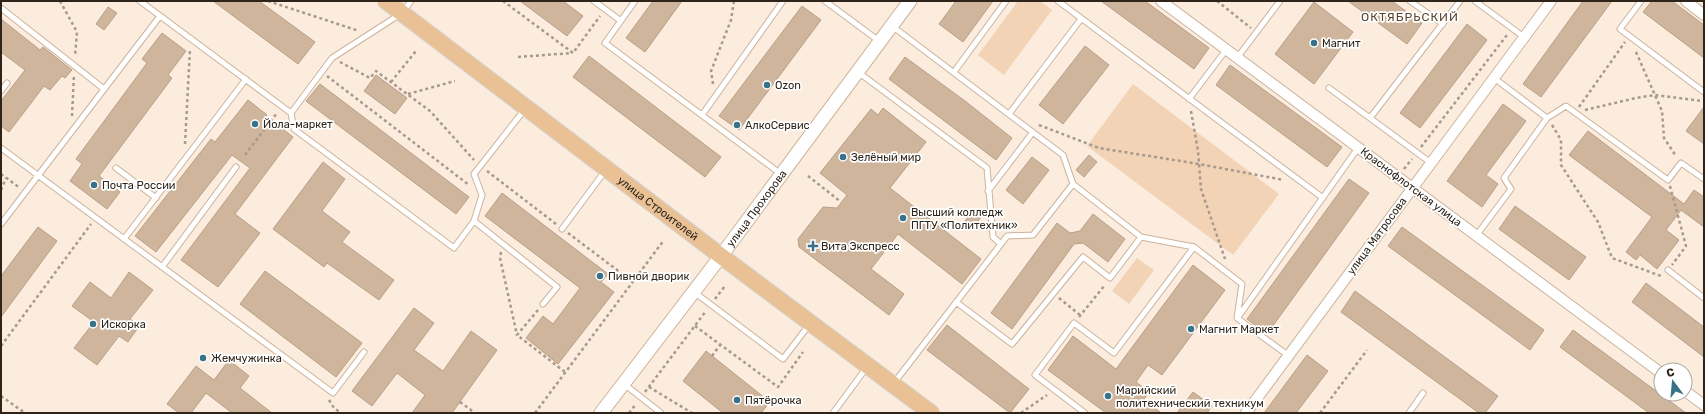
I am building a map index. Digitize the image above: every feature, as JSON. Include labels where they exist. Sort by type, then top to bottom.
[{"type":"main road","name":"улица Строителей","points":[[386,1],[407,7],[526,108],[931,413]]},
{"type":"street","name":"улица Прохорова","points":[[601,413],[721,256],[910,1]]},
{"type":"street","name":"Краснофлотская улица","points":[[1161,1],[1653,367]]},
{"type":"street","name":"улица Матросова","points":[[1246,413],[1551,1]]},
{"type":"street","points":[[1686,1],[1704,15]]},
{"type":"street","points":[[1693,397],[1704,405]]},
{"type":"lane","points":[[140,1],[291,113],[294,129],[454,248],[474,220],[482,195],[474,174],[526,108]]},
{"type":"lane","points":[[594,1],[621,20]]},
{"type":"lane","points":[[635,1],[605,43],[781,174]]},
{"type":"lane","points":[[702,115],[783,1]]},
{"type":"lane","points":[[825,1],[880,42]]},
{"type":"lane","points":[[954,72],[1006,1]]},
{"type":"lane","points":[[1058,1],[1323,198]]},
{"type":"lane","points":[[1237,58],[1280,1]]},
{"type":"lane","points":[[1410,1],[1443,24]]},
{"type":"lane","points":[[1370,118],[1460,1]]},
{"type":"lane","points":[[1475,1],[1524,37]]},
{"type":"lane","points":[[1641,1],[1620,29],[1704,92]]},
{"type":"lane","points":[[291,113],[332,58],[407,7]]},
{"type":"lane","points":[[1,8],[104,89]]},
{"type":"lane","points":[[1,224],[160,16]]},
{"type":"lane","points":[[1009,114],[1081,18]]},
{"type":"lane","points":[[892,25],[1063,155],[1073,184],[1141,237],[1194,247],[1242,284],[1237,318]]},
{"type":"lane","points":[[1189,99],[1226,50]]},
{"type":"lane","points":[[857,72],[987,168],[993,237],[1001,244]]},
{"type":"lane","points":[[1494,78],[1547,118]]},
{"type":"lane","points":[[124,239],[246,79]]},
{"type":"lane","points":[[1,91],[7,83]]},
{"type":"lane","points":[[1329,88],[1431,164]]},
{"type":"lane","points":[[1476,236],[1511,189],[1504,178],[1547,118],[1566,106],[1668,180],[1681,163],[1704,179]]},
{"type":"lane","points":[[988,191],[1033,132]]},
{"type":"lane","points":[[1,148],[334,393],[364,352]]},
{"type":"lane","points":[[1237,318],[1358,148]]},
{"type":"lane","points":[[162,266],[236,167]]},
{"type":"lane","points":[[116,168],[156,198]]},
{"type":"lane","points":[[562,229],[607,169]]},
{"type":"lane","points":[[893,384],[1007,236],[1033,235],[1073,184]]},
{"type":"lane","points":[[474,220],[557,287],[543,304]]},
{"type":"lane","points":[[956,302],[1012,344],[1083,257],[1110,278],[1141,237]]},
{"type":"lane","points":[[1085,413],[1035,375],[1074,323],[1114,353],[1194,247]]},
{"type":"lane","points":[[1668,270],[1704,298]]},
{"type":"lane","points":[[694,291],[783,359],[811,323]]},
{"type":"lane","points":[[1237,318],[1289,356]]},
{"type":"lane","points":[[833,413],[868,365]]},
{"type":"lane","points":[[623,383],[661,413]]},
{"type":"lane","points":[[1409,413],[1424,393]]},
{"type":"path","points":[[268,1],[368,34]]},
{"type":"path","points":[[503,1],[573,53]]},
{"type":"path","points":[[715,96],[711,71],[731,20],[734,1]]},
{"type":"path","points":[[1216,1],[1257,32]]},
{"type":"path","points":[[518,57],[573,53],[605,9]]},
{"type":"path","points":[[1398,177],[1512,28]]},
{"type":"path","points":[[1629,35],[1662,111],[1664,138],[1681,163]]},
{"type":"path","points":[[1575,112],[1629,35]]},
{"type":"path","points":[[185,160],[191,39]]},
{"type":"path","points":[[391,82],[416,51]]},
{"type":"path","points":[[332,58],[370,78],[376,71],[430,111],[480,166]]},
{"type":"path","points":[[322,72],[482,195]]},
{"type":"path","points":[[407,94],[455,81]]},
{"type":"path","points":[[1575,112],[1655,95],[1704,102]]},
{"type":"path","points":[[1189,99],[1199,164],[1201,189],[1230,275]]},
{"type":"path","points":[[245,155],[282,106]]},
{"type":"path","points":[[1547,118],[1561,140],[1561,165],[1598,222],[1612,258],[1663,277],[1686,246],[1668,180]]},
{"type":"path","points":[[1037,124],[1099,148],[1199,164],[1304,184]]},
{"type":"path","points":[[1,174],[25,192]]},
{"type":"path","points":[[808,176],[841,202]]},
{"type":"path","points":[[1,190],[6,178]]},
{"type":"path","points":[[1,346],[96,218]]},
{"type":"path","points":[[535,413],[664,240]]},
{"type":"path","points":[[504,244],[500,258],[518,335],[565,372]]},
{"type":"path","points":[[1074,323],[1110,278]]},
{"type":"path","points":[[629,413],[725,286]]},
{"type":"path","points":[[1053,293],[1080,315]]},
{"type":"path","points":[[518,335],[543,304]]},
{"type":"path","points":[[695,326],[778,387],[803,352]]},
{"type":"path","points":[[712,356],[720,345]]},
{"type":"path","points":[[1320,413],[1367,350]]},
{"type":"path","points":[[649,387],[692,413]]},
{"type":"path","points":[[1021,413],[1055,390]]},
{"type":"path","points":[[1,396],[25,413]]},
{"type":"path","points":[[460,402],[475,413]]},
{"type":"path","points":[[14,405],[21,413]]},
{"type":"shaded area","points":[[1018,1],[1040,1],[1052,10],[1004,75],[978,55]]},
{"type":"shaded area","points":[[1133,84],[1279,194],[1233,255],[1087,146]]},
{"type":"shaded area","points":[[1137,258],[1154,270],[1129,304],[1112,291]]},
{"type":"building","points":[[213,1],[259,1],[315,42],[298,64]]},
{"type":"building","points":[[520,1],[563,1],[583,16],[567,36]]},
{"type":"building","points":[[653,1],[682,1],[645,52],[626,38]]},
{"type":"building","points":[[956,1],[993,1],[963,42],[939,24]]},
{"type":"building","points":[[1101,1],[1145,1],[1209,48],[1194,69]]},
{"type":"building","points":[[1348,1],[1392,1],[1422,23],[1407,44]]},
{"type":"building","points":[[1583,1],[1612,1],[1541,97],[1523,84]]},
{"type":"building","points":[[1652,1],[1672,1],[1704,25],[1704,58],[1643,12]]},
{"type":"building","name":"Магнит","points":[[1314,2],[1353,32],[1314,84],[1275,54]]},
{"type":"building","points":[[802,6],[821,20],[739,130],[719,116]]},
{"type":"building","points":[[108,7],[117,13],[104,30],[96,24]]},
{"type":"building","points":[[1,19],[40,50],[43,47],[72,70],[65,78],[62,76],[50,90],[44,86],[9,132],[1,126],[1,101],[25,70],[1,52]]},
{"type":"building","points":[[1467,24],[1487,40],[1420,128],[1400,113]]},
{"type":"building","points":[[162,33],[186,51],[168,75],[172,78],[99,176],[120,192],[107,209],[70,181],[82,164],[76,159],[147,63],[142,59]]},
{"type":"building","points":[[1085,46],[1109,65],[1063,124],[1039,105]]},
{"type":"building","points":[[589,56],[721,157],[705,177],[573,77]]},
{"type":"building","points":[[905,57],[1012,138],[996,160],[889,79]]},
{"type":"building","points":[[1230,65],[1342,147],[1327,167],[1216,85]]},
{"type":"building","points":[[376,75],[407,98],[395,114],[364,91]]},
{"type":"building","points":[[320,84],[469,197],[456,214],[306,101]]},
{"type":"building","points":[[248,100],[293,137],[235,214],[260,233],[218,287],[181,260],[250,168],[232,155],[156,252],[135,236],[211,139],[215,142]]},
{"type":"building","points":[[1503,104],[1526,121],[1486,175],[1498,184],[1482,207],[1447,181]]},
{"type":"building","points":[[1704,107],[1704,144],[1686,131]]},
{"type":"building","points":[[883,108],[926,142],[890,188],[981,259],[962,284],[898,234],[871,269],[904,294],[889,315],[799,247],[798,239],[823,207],[837,208],[847,195],[820,173],[871,109],[878,115]]},
{"type":"building","points":[[1588,131],[1684,204],[1694,190],[1704,197],[1704,227],[1681,210],[1666,230],[1679,240],[1657,269],[1640,255],[1636,260],[1626,252],[1652,217],[1569,155]]},
{"type":"building","points":[[1089,155],[1097,162],[1084,177],[1076,170]]},
{"type":"building","points":[[1032,157],[1049,170],[1023,204],[1006,190]]},
{"type":"building","points":[[323,162],[345,179],[322,211],[350,232],[342,242],[394,280],[379,300],[327,263],[324,267],[273,229]]},
{"type":"building","points":[[1349,179],[1369,193],[1267,334],[1247,319]]},
{"type":"building","points":[[502,193],[608,274],[601,282],[614,292],[558,364],[526,338],[543,316],[553,324],[580,288],[485,216]]},
{"type":"building","points":[[1515,206],[1586,257],[1569,280],[1499,229]]},
{"type":"building","points":[[974,209],[982,216],[973,228],[965,221]]},
{"type":"building","points":[[1093,214],[1125,239],[1108,262],[1083,243],[1074,244],[1012,329],[991,313],[1057,223],[1070,233],[1080,231]]},
{"type":"building","points":[[38,227],[57,241],[1,317],[1,276]]},
{"type":"building","points":[[1402,227],[1544,330],[1530,350],[1388,246]]},
{"type":"building","points":[[1193,265],[1225,290],[1162,375],[1148,365],[1136,382],[1149,392],[1144,399],[1161,413],[1106,413],[1048,370],[1073,336],[1116,369]]},
{"type":"building","points":[[265,271],[362,343],[336,377],[240,304]]},
{"type":"building","points":[[129,272],[153,290],[130,319],[139,326],[128,342],[119,336],[97,365],[74,348],[94,322],[72,306],[90,282],[111,298]]},
{"type":"building","points":[[1646,283],[1704,327],[1704,357],[1632,302]]},
{"type":"building","points":[[1355,291],[1498,396],[1485,413],[1479,413],[1341,312]]},
{"type":"building","points":[[414,308],[434,323],[414,350],[443,371],[471,331],[497,350],[452,413],[412,413],[425,395],[397,373],[372,406],[352,391]]},
{"type":"building","points":[[947,325],[1029,389],[1010,413],[927,350]]},
{"type":"building","points":[[1573,330],[1653,389],[1653,402],[1671,402],[1686,413],[1649,413],[1560,347]]},
{"type":"building","points":[[706,351],[770,402],[761,413],[723,413],[683,381]]},
{"type":"building","points":[[1307,355],[1328,371],[1296,413],[1264,413]]},
{"type":"building","points":[[229,360],[249,376],[240,388],[272,413],[232,413],[206,393],[191,413],[179,413],[167,404],[196,366],[214,380]]},
{"type":"building","points":[[1193,392],[1212,406],[1207,413],[1177,413]]},
{"type":"place","name":"Магнит","points":[[1314,43]]},
{"type":"place","name":"Ozon","points":[[767,85]]},
{"type":"place","name":"Йола-маркет","points":[[255,124]]},
{"type":"place","name":"АлкоСервис","points":[[737,125]]},
{"type":"place","name":"Зелёный мир","points":[[843,157]]},
{"type":"place","name":"Почта России","points":[[94,185]]},
{"type":"place","name":"Высший колледж ПГТУ «Политехник»","points":[[903,218]]},
{"type":"place","name":"Вита Экспресс","points":[[813,246]]},
{"type":"place","name":"Пивной дворик","points":[[600,276]]},
{"type":"place","name":"Искорка","points":[[93,324]]},
{"type":"place","name":"Магнит Маркет","points":[[1191,329]]},
{"type":"place","name":"Жемчужинка","points":[[203,358]]},
{"type":"place","name":"Марийский политехнический техникум","points":[[1108,396]]},
{"type":"place","name":"Пятёрочка","points":[[737,400]]},
{"type":"district","name":"ОКТЯБРЬСКИЙ","points":[[1410,17]]}]
